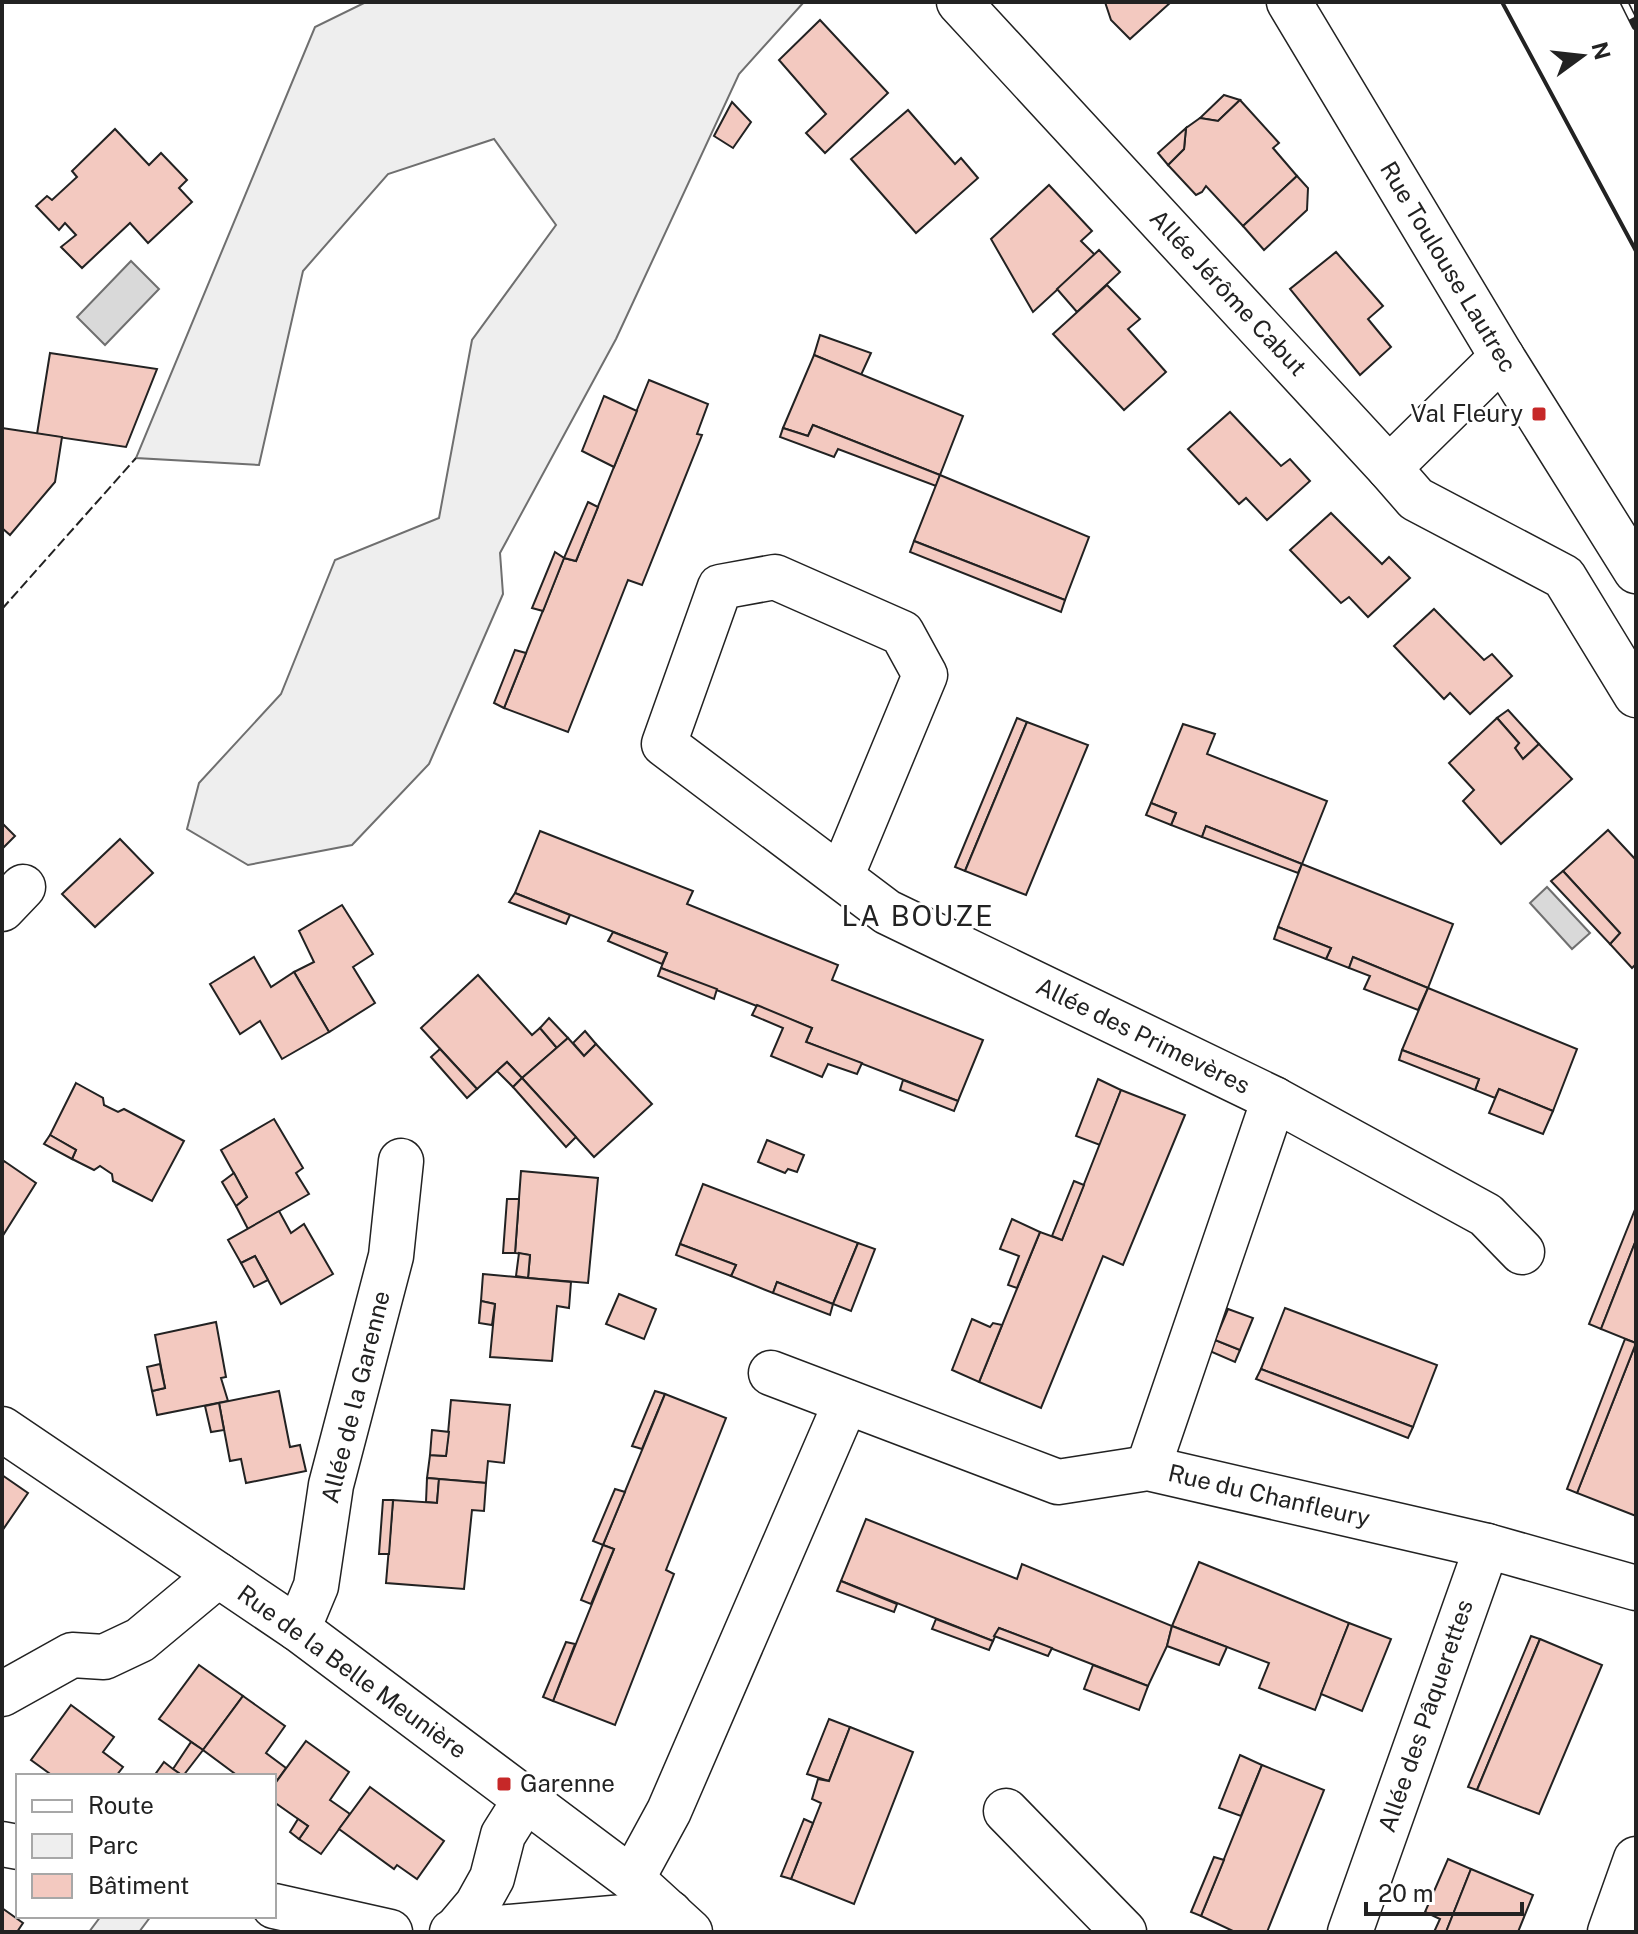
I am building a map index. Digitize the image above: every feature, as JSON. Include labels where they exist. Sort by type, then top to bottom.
[{"type":"street","name":"Allée Jérôme Cabut","points":[[959,2],[1416,499],[1564,577],[1636,695]]},
{"type":"street","name":"Rue Toulouse Lautrec","points":[[1289,2],[1502,357],[1636,571]]},
{"type":"street","points":[[1389,468],[1502,357]]},
{"type":"street","name":"Allée des Primevères","points":[[841,877],[925,675],[902,633],[775,577],[720,587],[664,744],[887,912],[1274,1099],[1148,1468]]},
{"type":"street","points":[[1274,1099],[1486,1215],[1522,1252]]},
{"type":"street","name":"Allée de la Garenne","points":[[298,1629],[316,1586],[331,1485],[391,1256],[401,1161]]},
{"type":"street","name":"Rue du Chanfleury","points":[[771,1373],[1058,1482],[1148,1468],[1487,1546],[1636,1588]]},
{"type":"street","points":[[632,1879],[669,1811],[846,1402]]},
{"type":"street","name":"Rue de la Belle Meunière","points":[[2,1429],[298,1629],[632,1879],[680,1923]]},
{"type":"street","name":"Allée des Pâquerettes","points":[[1350,1932],[1487,1546]]},
{"type":"street","points":[[2,1694],[72,1655],[104,1657],[140,1640],[218,1575]]},
{"type":"street","points":[[454,1932],[477,1905],[492,1878],[503,1835],[525,1800]]},
{"type":"street","points":[[1006,1811],[1124,1932]]},
{"type":"street","points":[[1610,1932],[1636,1859]]},
{"type":"street","points":[[276,1906],[390,1932]]},
{"type":"street","points":[[454,1932],[680,1923]]},
{"type":"green space","points":[[366,2],[804,2],[739,74],[616,339],[500,553],[503,594],[429,764],[352,845],[248,865],[187,829],[199,783],[281,694],[335,560],[439,518],[472,340],[556,225],[494,139],[388,174],[303,271],[259,465],[136,458],[315,27]]},
{"type":"green space","points":[[100,1918],[150,1918],[139,1932],[89,1932]]},
{"type":"shaded area","points":[[131,261],[159,289],[105,345],[77,317]]},
{"type":"shaded area","points":[[1547,887],[1590,933],[1572,949],[1530,903]]},
{"type":"building","points":[[1105,2],[1171,2],[1130,39],[1111,20]]},
{"type":"building","points":[[820,20],[888,93],[825,153],[806,133],[826,114],[779,60]]},
{"type":"building","points":[[1224,95],[1240,100],[1218,121],[1200,118]]},
{"type":"building","points":[[1240,100],[1279,143],[1273,148],[1297,176],[1243,226],[1206,186],[1196,195],[1168,165],[1184,149],[1186,128],[1200,118],[1218,121]]},
{"type":"building","points":[[732,102],[751,122],[733,148],[714,136]]},
{"type":"building","points":[[908,110],[955,164],[961,158],[978,178],[916,233],[851,159]]},
{"type":"building","points":[[1186,128],[1184,149],[1168,165],[1158,153]]},
{"type":"building","points":[[115,129],[149,165],[161,153],[187,180],[179,188],[192,202],[148,243],[130,223],[82,268],[61,247],[76,235],[65,223],[59,230],[36,206],[47,196],[52,200],[77,177],[72,171]]},
{"type":"building","points":[[1297,176],[1308,188],[1307,210],[1264,250],[1243,226]]},
{"type":"building","points":[[1049,185],[1092,231],[1081,241],[1095,255],[1033,312],[991,239]]},
{"type":"building","points":[[1099,250],[1120,272],[1077,312],[1057,289]]},
{"type":"building","points":[[1336,252],[1383,306],[1368,319],[1391,347],[1360,375],[1290,289]]},
{"type":"building","points":[[1107,285],[1140,319],[1128,329],[1166,372],[1124,410],[1053,334]]},
{"type":"building","points":[[820,335],[871,353],[861,375],[814,355]]},
{"type":"building","points":[[50,353],[157,369],[126,447],[37,434]]},
{"type":"building","points":[[814,355],[963,416],[940,475],[813,425],[808,436],[783,428]]},
{"type":"building","points":[[649,380],[708,404],[697,434],[702,435],[642,585],[628,580],[568,732],[504,708],[564,558],[576,561]]},
{"type":"building","points":[[604,396],[637,411],[614,467],[582,451]]},
{"type":"building","points":[[1230,412],[1281,466],[1290,459],[1310,481],[1267,520],[1246,498],[1239,504],[1188,449]]},
{"type":"building","points":[[813,425],[940,475],[936,486],[838,449],[834,457],[780,437],[783,428],[808,436]]},
{"type":"building","points":[[2,428],[62,437],[55,482],[10,535],[2,528]]},
{"type":"building","points":[[940,475],[1089,537],[1065,600],[914,541]]},
{"type":"building","points":[[588,502],[598,507],[576,561],[564,558]]},
{"type":"building","points":[[1331,513],[1382,564],[1389,557],[1410,578],[1368,617],[1349,597],[1341,603],[1290,550]]},
{"type":"building","points":[[914,541],[1065,600],[1061,612],[910,552]]},
{"type":"building","points":[[555,552],[564,558],[543,611],[532,608]]},
{"type":"building","points":[[1434,609],[1484,660],[1492,654],[1512,676],[1470,714],[1450,693],[1444,699],[1394,646]]},
{"type":"building","points":[[515,650],[526,653],[504,708],[494,703]]},
{"type":"building","points":[[1508,710],[1539,744],[1523,759],[1515,748],[1519,743],[1497,718]]},
{"type":"building","points":[[1017,718],[1027,722],[965,871],[955,867]]},
{"type":"building","points":[[1497,718],[1519,743],[1515,748],[1523,759],[1539,744],[1572,779],[1501,844],[1463,801],[1474,790],[1449,763]]},
{"type":"building","points":[[1027,722],[1088,745],[1026,895],[965,871]]},
{"type":"building","points":[[1183,724],[1215,734],[1207,754],[1327,801],[1302,864],[1206,826],[1202,837],[1171,825],[1176,813],[1151,803]]},
{"type":"building","points":[[1151,803],[1176,813],[1171,825],[1146,815]]},
{"type":"building","points":[[2,823],[15,836],[2,849]]},
{"type":"building","points":[[1206,826],[1302,864],[1298,873],[1202,837]]},
{"type":"building","points":[[1608,830],[1636,860],[1636,964],[1632,968],[1610,944],[1620,933],[1563,871]]},
{"type":"building","points":[[540,831],[693,891],[687,904],[838,965],[832,980],[983,1040],[958,1101],[806,1042],[812,1028],[661,968],[667,953],[515,893]]},
{"type":"building","points":[[120,839],[153,873],[95,927],[62,894]]},
{"type":"building","points":[[1302,864],[1453,924],[1428,988],[1353,957],[1349,968],[1326,959],[1331,948],[1278,927]]},
{"type":"building","points":[[1563,871],[1620,933],[1610,944],[1551,881]]},
{"type":"building","points":[[515,893],[570,915],[566,924],[509,902]]},
{"type":"building","points":[[342,905],[373,954],[353,967],[375,1003],[329,1032],[294,972],[314,962],[299,931]]},
{"type":"building","points":[[1278,927],[1331,948],[1326,959],[1274,939]]},
{"type":"building","points":[[613,932],[667,953],[662,964],[608,941]]},
{"type":"building","points":[[254,957],[271,987],[294,972],[329,1032],[282,1059],[260,1021],[240,1034],[210,984]]},
{"type":"building","points":[[1353,957],[1428,988],[1418,1010],[1364,989],[1370,976],[1349,968]]},
{"type":"building","points":[[661,968],[717,989],[714,999],[658,976]]},
{"type":"building","points":[[478,975],[532,1035],[540,1028],[557,1048],[522,1078],[507,1062],[477,1089],[421,1028]]},
{"type":"building","points":[[1428,988],[1577,1049],[1553,1111],[1499,1089],[1495,1098],[1475,1090],[1479,1079],[1402,1050]]},
{"type":"building","points":[[757,1005],[812,1028],[806,1042],[862,1063],[857,1074],[828,1064],[822,1077],[771,1056],[783,1028],[752,1015]]},
{"type":"building","points":[[549,1018],[568,1038],[557,1048],[540,1028]]},
{"type":"building","points":[[585,1031],[596,1044],[584,1056],[573,1043]]},
{"type":"building","points":[[568,1038],[584,1056],[596,1044],[652,1104],[594,1157],[522,1078]]},
{"type":"building","points":[[440,1049],[477,1089],[467,1098],[431,1057]]},
{"type":"building","points":[[1402,1050],[1479,1079],[1475,1090],[1399,1060]]},
{"type":"building","points":[[507,1062],[522,1078],[513,1087],[497,1071]]},
{"type":"building","points":[[522,1078],[576,1137],[566,1147],[513,1087]]},
{"type":"building","points":[[1098,1079],[1121,1090],[1100,1145],[1076,1136]]},
{"type":"building","points":[[903,1080],[958,1101],[954,1111],[900,1090]]},
{"type":"building","points":[[76,1083],[103,1098],[104,1105],[118,1112],[124,1109],[184,1141],[152,1201],[113,1181],[112,1174],[100,1166],[94,1170],[72,1159],[76,1150],[50,1135]]},
{"type":"building","points":[[1499,1089],[1553,1111],[1543,1134],[1489,1113]]},
{"type":"building","points":[[1121,1090],[1185,1115],[1123,1265],[1103,1256],[1041,1408],[979,1382],[1040,1232],[1062,1240]]},
{"type":"building","points":[[274,1119],[303,1168],[296,1173],[309,1194],[248,1229],[236,1206],[247,1197],[221,1150]]},
{"type":"building","points":[[50,1135],[76,1150],[72,1159],[44,1144]]},
{"type":"building","points":[[767,1140],[804,1155],[797,1172],[788,1169],[785,1173],[758,1162]]},
{"type":"building","points":[[4,1161],[36,1183],[2,1237],[2,1165]]},
{"type":"building","points":[[521,1171],[598,1178],[588,1283],[528,1278],[530,1255],[515,1253]]},
{"type":"building","points":[[234,1173],[247,1197],[236,1206],[222,1182]]},
{"type":"building","points":[[1074,1181],[1084,1185],[1062,1240],[1052,1236]]},
{"type":"building","points":[[703,1184],[858,1243],[833,1304],[777,1282],[773,1293],[731,1276],[736,1265],[680,1244]]},
{"type":"building","points":[[507,1199],[519,1199],[515,1253],[503,1253]]},
{"type":"building","points":[[1636,1207],[1636,1240],[1601,1329],[1589,1324]]},
{"type":"building","points":[[279,1211],[291,1233],[304,1224],[333,1274],[281,1304],[255,1256],[241,1263],[228,1240]]},
{"type":"building","points":[[1012,1219],[1040,1232],[1017,1288],[1008,1285],[1019,1256],[1000,1249]]},
{"type":"building","points":[[1636,1240],[1636,1343],[1601,1329]]},
{"type":"building","points":[[858,1243],[875,1249],[851,1311],[833,1304]]},
{"type":"building","points":[[680,1244],[736,1265],[731,1276],[676,1255]]},
{"type":"building","points":[[519,1253],[530,1255],[528,1278],[516,1276]]},
{"type":"building","points":[[255,1256],[268,1280],[254,1287],[241,1263]]},
{"type":"building","points":[[483,1274],[571,1282],[569,1308],[557,1306],[552,1361],[490,1357],[495,1304],[481,1301]]},
{"type":"building","points":[[777,1282],[833,1304],[830,1315],[773,1293]]},
{"type":"building","points":[[619,1294],[656,1309],[644,1339],[606,1324]]},
{"type":"building","points":[[481,1301],[495,1304],[492,1325],[479,1323]]},
{"type":"building","points":[[1223,1307],[1228,1309],[1215,1340],[1240,1350],[1235,1362],[1205,1349]]},
{"type":"building","points":[[1285,1308],[1437,1365],[1413,1427],[1261,1369]]},
{"type":"building","points":[[1228,1309],[1253,1318],[1240,1350],[1215,1340]]},
{"type":"building","points":[[972,1319],[990,1327],[993,1323],[1002,1325],[979,1382],[952,1370]]},
{"type":"building","points":[[216,1322],[226,1377],[221,1378],[228,1401],[157,1415],[152,1391],[165,1388],[155,1335]]},
{"type":"building","points":[[1625,1339],[1636,1343],[1577,1493],[1567,1489]]},
{"type":"building","points":[[1636,1343],[1636,1516],[1577,1493]]},
{"type":"building","points":[[160,1364],[165,1388],[152,1391],[147,1367]]},
{"type":"building","points":[[1261,1369],[1413,1427],[1408,1438],[1256,1379]]},
{"type":"building","points":[[279,1391],[290,1447],[300,1445],[306,1471],[246,1483],[241,1459],[230,1461],[219,1403]]},
{"type":"building","points":[[655,1391],[665,1394],[642,1449],[632,1446]]},
{"type":"building","points":[[665,1394],[726,1418],[666,1570],[674,1574],[615,1725],[553,1701],[614,1549],[603,1545]]},
{"type":"building","points":[[451,1400],[510,1405],[504,1463],[488,1461],[486,1483],[427,1478],[430,1455],[446,1456]]},
{"type":"building","points":[[219,1403],[224,1430],[211,1432],[205,1406]]},
{"type":"building","points":[[432,1430],[449,1432],[446,1456],[430,1455]]},
{"type":"building","points":[[2,1475],[28,1493],[2,1531]]},
{"type":"building","points":[[427,1478],[439,1479],[437,1503],[426,1502]]},
{"type":"building","points":[[439,1479],[486,1483],[484,1511],[472,1510],[464,1589],[386,1583],[393,1500],[437,1503]]},
{"type":"building","points":[[615,1489],[625,1492],[603,1545],[593,1541]]},
{"type":"building","points":[[383,1500],[393,1500],[389,1554],[379,1554]]},
{"type":"building","points":[[866,1519],[1017,1579],[1022,1564],[1172,1626],[1167,1646],[1148,1686],[999,1628],[993,1641],[841,1581]]},
{"type":"building","points":[[603,1545],[614,1549],[591,1604],[581,1600]]},
{"type":"building","points":[[1199,1562],[1349,1623],[1315,1710],[1259,1688],[1269,1663],[1172,1626]]},
{"type":"building","points":[[841,1581],[897,1604],[894,1612],[837,1591]]},
{"type":"building","points":[[936,1619],[993,1641],[989,1650],[932,1629]]},
{"type":"building","points":[[1349,1623],[1391,1639],[1362,1711],[1321,1694]]},
{"type":"building","points":[[1172,1626],[1227,1647],[1219,1665],[1167,1646]]},
{"type":"building","points":[[999,1628],[1052,1648],[1048,1656],[994,1636]]},
{"type":"building","points":[[1531,1636],[1540,1639],[1477,1790],[1468,1787]]},
{"type":"building","points":[[1540,1639],[1602,1665],[1539,1814],[1477,1790]]},
{"type":"building","points":[[566,1642],[575,1644],[553,1701],[543,1697]]},
{"type":"building","points":[[199,1665],[243,1696],[203,1750],[159,1719]]},
{"type":"building","points":[[1093,1665],[1148,1686],[1139,1710],[1084,1689]]},
{"type":"building","points":[[243,1696],[285,1726],[266,1753],[286,1768],[276,1782],[276,1774],[235,1774],[203,1750]]},
{"type":"building","points":[[71,1705],[114,1737],[103,1752],[123,1767],[118,1774],[50,1774],[31,1760]]},
{"type":"building","points":[[829,1719],[850,1727],[829,1781],[807,1774]]},
{"type":"building","points":[[850,1727],[913,1752],[854,1904],[791,1879],[821,1803],[812,1799],[818,1779],[829,1781]]},
{"type":"building","points":[[306,1741],[349,1772],[330,1800],[350,1814],[321,1854],[299,1839],[308,1826],[276,1803],[276,1782]]},
{"type":"building","points":[[191,1742],[203,1750],[185,1774],[173,1769]]},
{"type":"building","points":[[1240,1755],[1262,1765],[1241,1816],[1219,1808]]},
{"type":"building","points":[[164,1762],[180,1774],[155,1774]]},
{"type":"building","points":[[1262,1765],[1324,1790],[1267,1932],[1235,1932],[1201,1916]]},
{"type":"building","points":[[370,1787],[444,1841],[417,1879],[397,1865],[394,1869],[339,1829]]},
{"type":"building","points":[[298,1819],[308,1826],[299,1839],[290,1832]]},
{"type":"building","points":[[804,1819],[813,1823],[791,1879],[781,1876]]},
{"type":"building","points":[[1214,1857],[1224,1860],[1201,1916],[1191,1912]]},
{"type":"building","points":[[1448,1859],[1471,1869],[1446,1932],[1434,1932],[1440,1919],[1425,1912]]},
{"type":"building","points":[[1471,1869],[1533,1895],[1518,1932],[1446,1932]]},
{"type":"building","points":[[2,1908],[23,1923],[17,1932],[2,1932]]},
{"type":"railway","points":[[1624,2],[1636,26]]},
{"type":"fence","points":[[2,609],[136,458]]},
{"type":"wall","points":[[1502,2],[1636,251]]},
{"type":"place","name":"Val Fleury","points":[[1539,414]]},
{"type":"place","name":"Garenne","points":[[504,1784]]},
{"type":"district","name":"LA BOUZE","points":[[918,916]]}]
